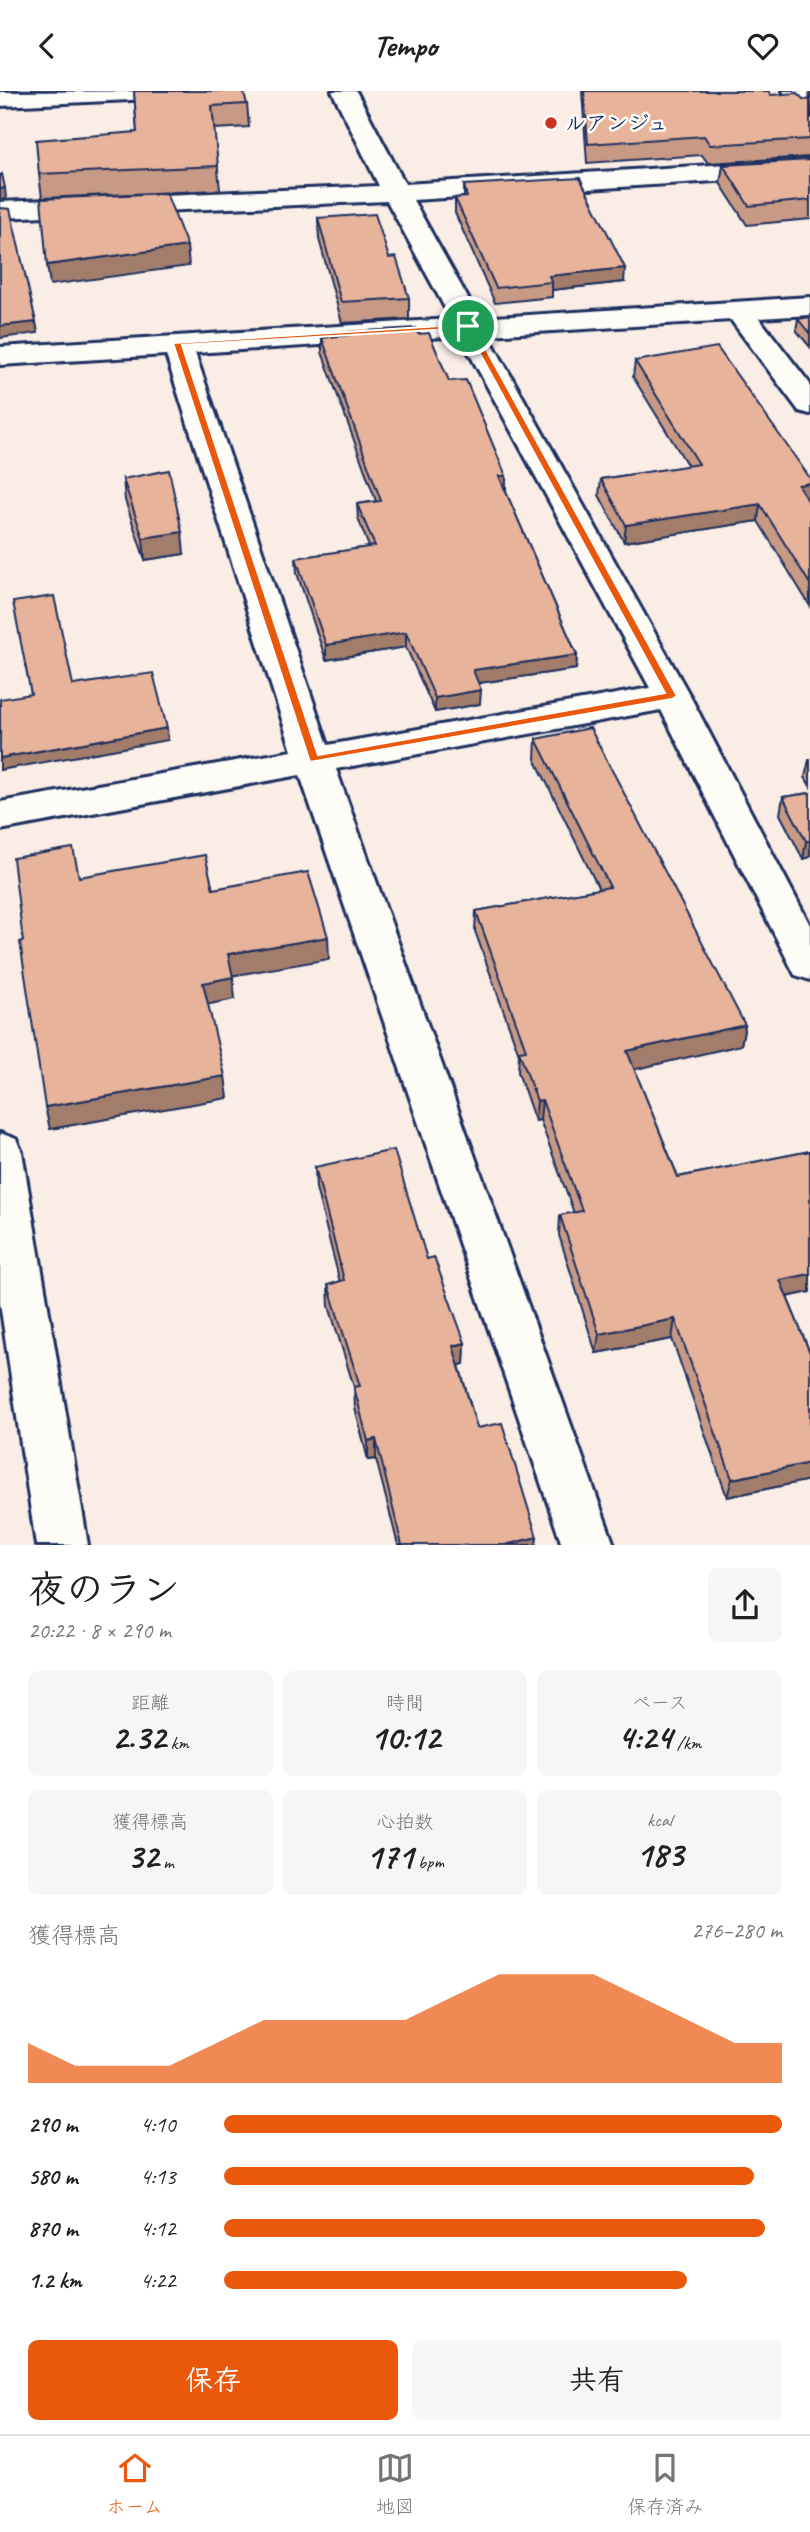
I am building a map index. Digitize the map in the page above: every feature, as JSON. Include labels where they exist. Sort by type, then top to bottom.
[{"type":"street","points":[[0,99],[174,91]]},
{"type":"street","points":[[344,91],[468,326],[672,696],[810,964]]},
{"type":"street","points":[[795,91],[810,109]]},
{"type":"street","points":[[0,210],[396,193],[810,167]]},
{"type":"street","points":[[0,356],[810,306]]},
{"type":"street","points":[[739,311],[810,405]]},
{"type":"street","points":[[177,343],[314,760],[588,1545]]},
{"type":"street","points":[[0,815],[672,696]]},
{"type":"street","points":[[0,1152],[62,1545]]},
{"type":"building","points":[[134,91],[243,91],[247,104],[212,106],[218,166],[39,174],[36,140],[137,132]]},
{"type":"building","points":[[584,91],[768,91],[771,95],[797,93],[803,99],[810,100],[810,139],[710,145],[704,136],[588,144]]},
{"type":"building","points":[[810,160],[810,200],[749,206],[723,165]]},
{"type":"building","points":[[2,174],[5,188],[0,189],[0,175]]},
{"type":"building","points":[[580,178],[625,268],[549,276],[552,282],[496,288],[455,198],[467,197],[464,185]]},
{"type":"building","points":[[166,193],[187,246],[47,265],[41,199]]},
{"type":"building","points":[[0,208],[10,209],[36,322],[0,326]]},
{"type":"building","points":[[375,214],[389,258],[396,257],[409,298],[341,302],[318,218]]},
{"type":"building","points":[[810,317],[810,334],[798,319]]},
{"type":"building","points":[[416,328],[418,334],[429,333],[449,381],[466,380],[506,476],[499,476],[577,655],[473,670],[481,690],[435,698],[406,632],[326,645],[296,558],[375,546],[357,504],[381,501],[322,338],[349,335],[348,332]]},
{"type":"building","points":[[717,347],[810,478],[810,483],[798,485],[810,504],[810,584],[760,504],[626,525],[601,479],[699,464],[635,361]]},
{"type":"building","points":[[169,470],[182,532],[143,538],[123,479]]},
{"type":"building","points":[[54,596],[73,685],[153,673],[167,728],[0,758],[0,699],[31,694],[13,602]]},
{"type":"building","points":[[590,728],[745,1025],[627,1051],[678,1177],[810,1151],[810,1274],[780,1280],[810,1353],[810,1463],[732,1479],[675,1319],[599,1334],[560,1215],[582,1211],[542,1100],[537,1101],[519,1051],[526,1050],[476,911],[610,887],[536,739]]},
{"type":"building","points":[[810,793],[810,841],[806,841],[783,797]]},
{"type":"building","points":[[73,848],[79,877],[205,855],[213,889],[308,872],[328,937],[228,954],[233,977],[203,983],[225,1076],[45,1107],[20,942],[23,941],[13,858]]},
{"type":"building","points":[[394,1150],[427,1259],[434,1257],[465,1343],[453,1346],[477,1428],[502,1423],[537,1537],[505,1545],[402,1545],[376,1439],[368,1441],[354,1387],[360,1386],[328,1285],[344,1280],[315,1167]]},
{"type":"place","name":"ルアンジュ","points":[[551,123]]},
{"type":"route","points":[[468,326],[672,696],[314,760],[177,343],[468,326]]}]
